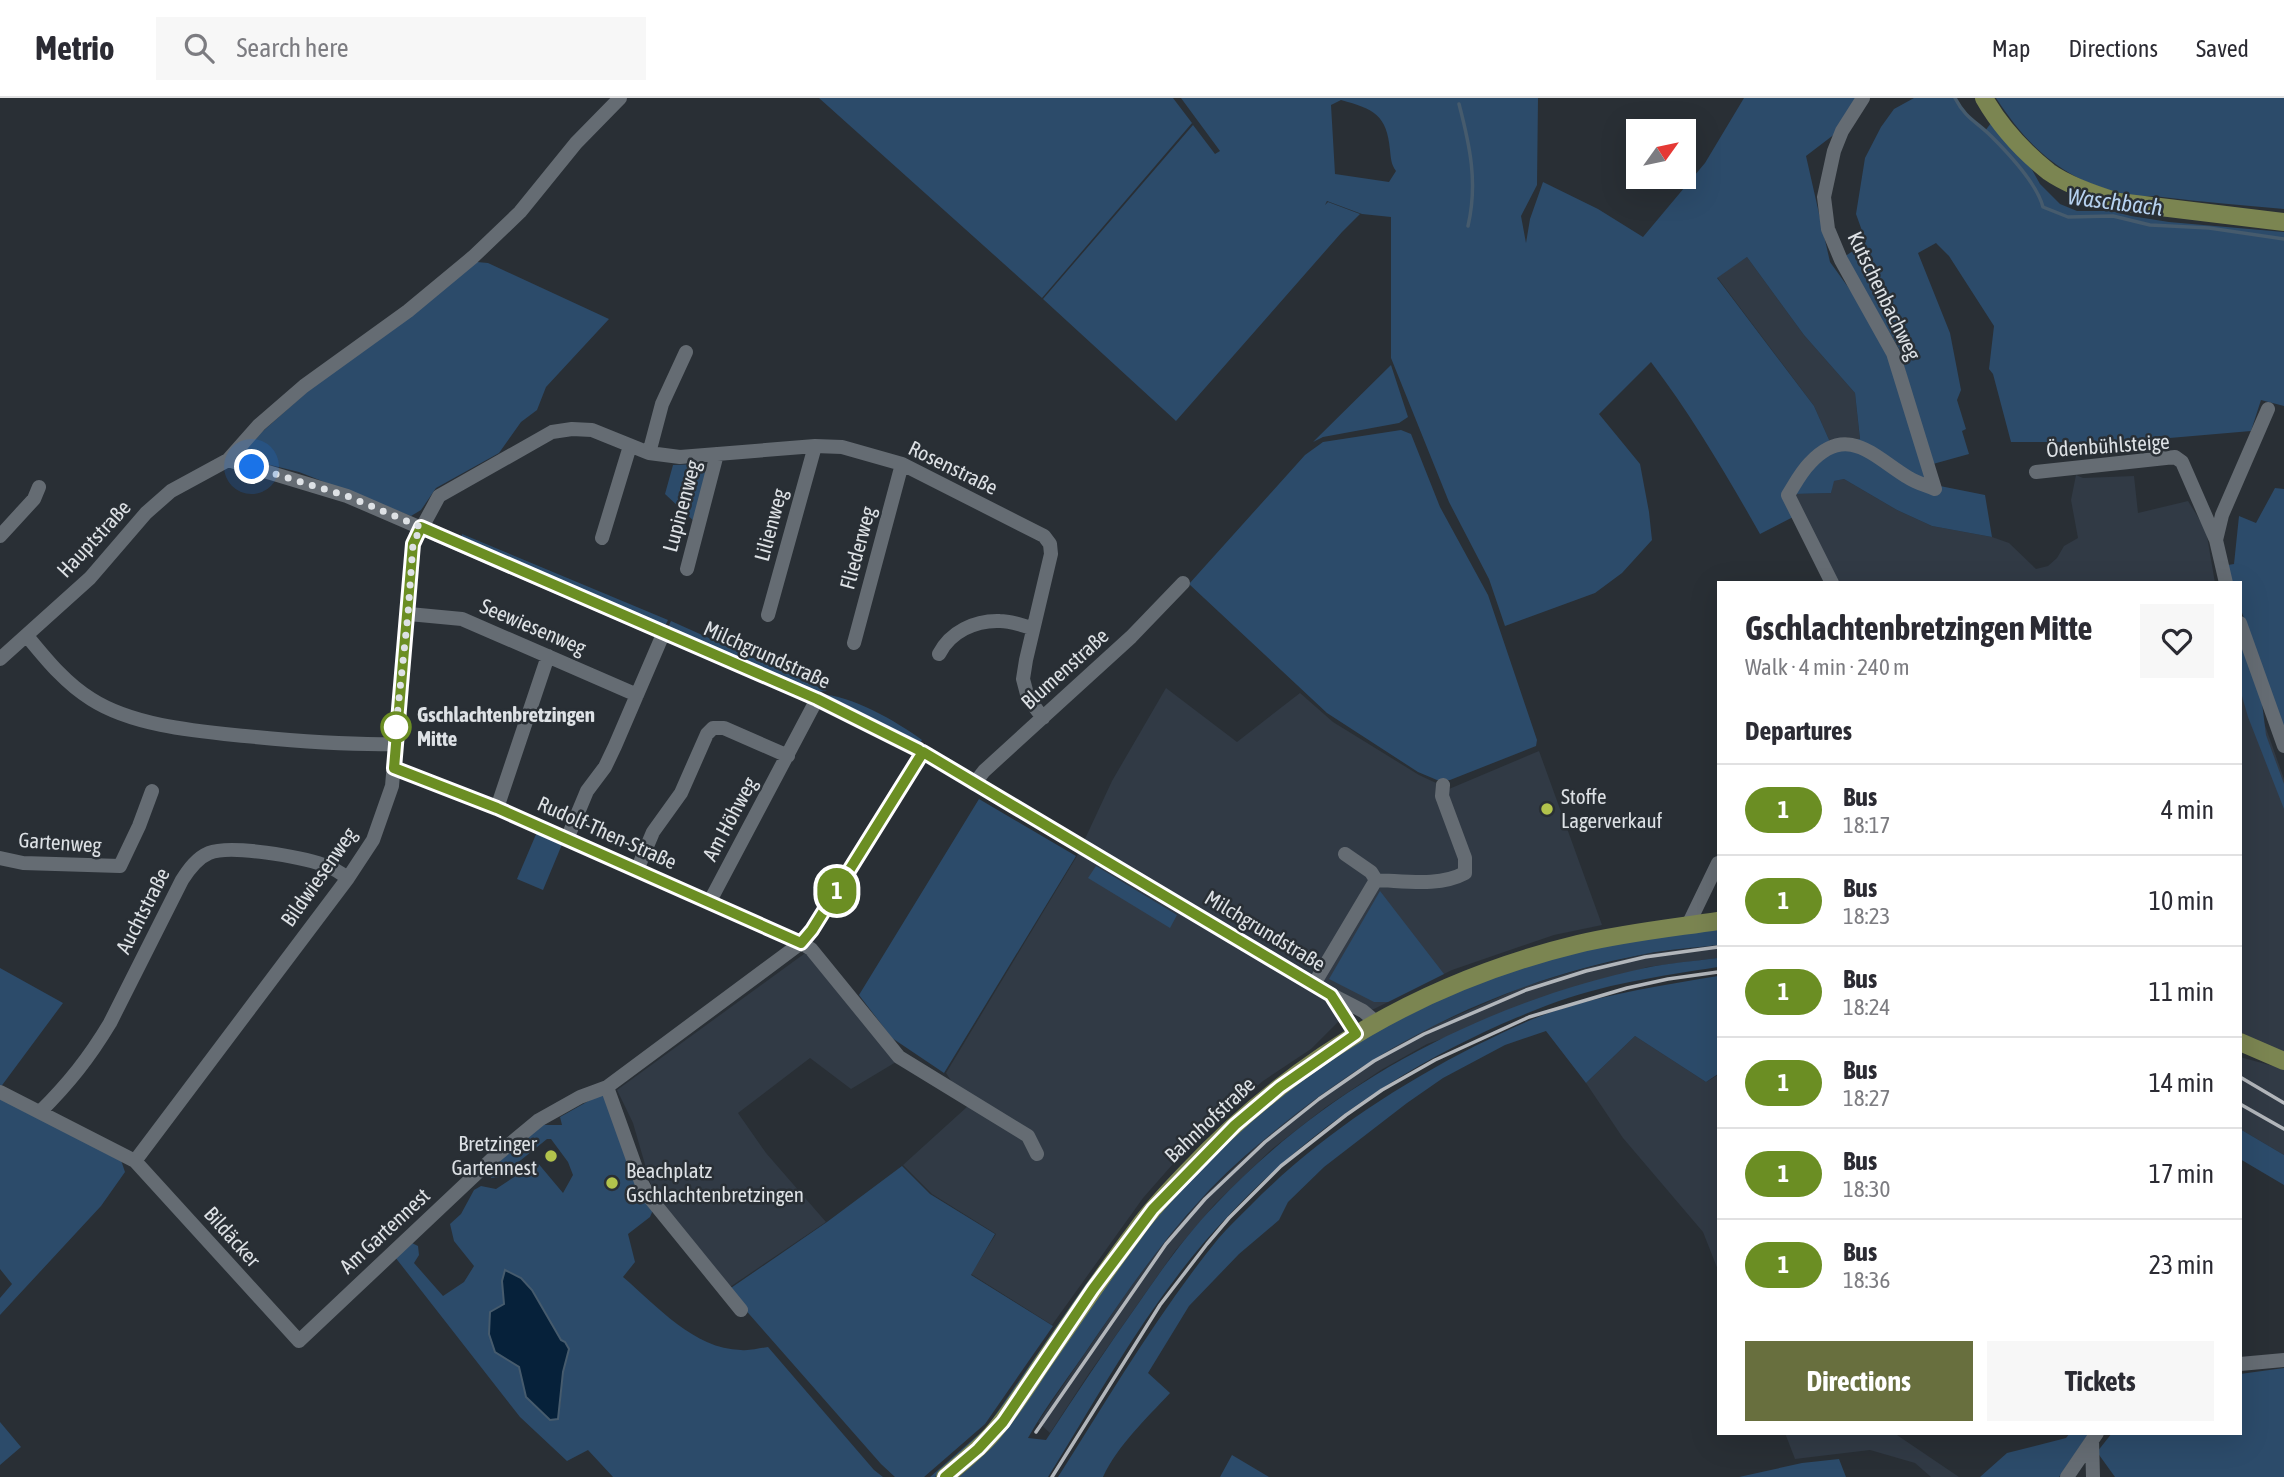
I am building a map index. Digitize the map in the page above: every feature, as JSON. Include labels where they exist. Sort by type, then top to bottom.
[{"type":"main road","points":[[1984,98],[1996,120],[2050,173],[2093,194],[2119,202],[2284,222]]},
{"type":"main road","name":"Bahnhofstraße","points":[[945,1477],[978,1449],[1003,1422],[1093,1289],[1153,1209],[1235,1125],[1280,1087],[1356,1034],[1441,988],[1517,962],[1613,936],[1717,921]]},
{"type":"main road","points":[[2242,1043],[2278,1059]]},
{"type":"main road","points":[[2242,1055],[2278,1059]]},
{"type":"street","name":"Hauptstraße","points":[[0,659],[90,578],[146,513],[171,491],[228,460],[259,425],[304,386],[408,311],[473,257],[520,212],[576,143],[620,98]]},
{"type":"street","name":"Kutschenbachweg","points":[[1831,581],[1788,495],[1810,463],[1826,450],[1846,444],[1864,447],[1911,479],[1935,489],[1893,353],[1841,260],[1828,229],[1824,197],[1834,151],[1842,131],[1863,98]]},
{"type":"street","points":[[649,453],[662,404],[686,352]]},
{"type":"street","name":"Ödenbühlsteige","points":[[2216,540],[2222,515],[2268,409]]},
{"type":"street","name":"Rosenstraße","points":[[421,527],[439,496],[552,432],[572,429],[592,430],[649,453],[680,457],[815,446],[842,447],[902,464],[1044,536],[1049,544],[1051,554],[1023,679],[1028,698],[1043,718]]},
{"type":"street","points":[[602,538],[630,446]]},
{"type":"street","name":"Lilienweg","points":[[768,615],[815,446]]},
{"type":"street","name":"Lupinenweg","points":[[687,569],[717,454]]},
{"type":"street","name":"Ödenbühlsteige","points":[[2036,472],[2175,457],[2182,462],[2216,540],[2226,581]]},
{"type":"street","name":"Milchgrundstraße","points":[[228,460],[347,496],[817,699],[923,752],[1331,995],[1363,1011],[1376,1022]]},
{"type":"street","name":"Fliederweg","points":[[854,643],[902,464]]},
{"type":"street","points":[[0,536],[34,499],[40,487]]},
{"type":"street","name":"Bildwiesenweg","points":[[135,1161],[373,841],[392,786],[413,544],[421,527]]},
{"type":"street","name":"Blumenstraße","points":[[974,784],[984,771],[1131,637],[1183,583]]},
{"type":"street","name":"Seewiesenweg","points":[[408,614],[462,619],[636,695]]},
{"type":"street","points":[[939,654],[943,646],[959,631],[978,623],[1000,621],[1033,628]]},
{"type":"street","points":[[2242,629],[2284,746]]},
{"type":"street","points":[[567,839],[586,791],[605,767],[664,632]]},
{"type":"street","points":[[27,636],[55,669],[90,699],[114,712],[141,720],[208,732],[309,742],[347,745],[394,744]]},
{"type":"street","points":[[497,808],[548,656]]},
{"type":"street","name":"Am Höhweg","points":[[710,901],[817,699]]},
{"type":"street","points":[[637,870],[653,832],[681,793],[707,734],[713,728],[724,728],[788,756]]},
{"type":"street","points":[[801,943],[812,930],[923,752]]},
{"type":"street","name":"Rudolf-Then-Straße","points":[[394,768],[497,808],[710,901],[811,949],[899,1057],[1028,1136],[1037,1154]]},
{"type":"street","points":[[1376,880],[1429,882],[1453,880],[1465,873],[1465,858],[1442,796],[1443,785]]},
{"type":"street","name":"Gartenweg","points":[[0,858],[23,863],[120,866],[152,791]]},
{"type":"street","name":"Auchtstraße","points":[[40,1112],[73,1078],[97,1046],[175,892],[191,866],[201,858],[210,853],[227,850],[271,854],[326,865],[348,878]]},
{"type":"street","points":[[1345,854],[1371,872],[1376,880]]},
{"type":"street","points":[[1688,925],[1717,865]]},
{"type":"street","points":[[1314,984],[1376,880]]},
{"type":"street","name":"Am Gartennest","points":[[299,1342],[523,1132],[559,1108],[607,1087],[801,943]]},
{"type":"street","name":"Milchgrundstraße","points":[[1331,995],[1356,1034]]},
{"type":"street","points":[[607,1087],[641,1182],[650,1198],[741,1310]]},
{"type":"street","points":[[0,1092],[135,1161]]},
{"type":"street","name":"Bildäcker","points":[[135,1161],[299,1342]]},
{"type":"street","points":[[2242,1363],[2284,1360]]},
{"type":"street","points":[[2067,1477],[2094,1437]]},
{"type":"street","points":[[2093,1477],[2094,1437]]},
{"type":"shaded area","points":[[819,98],[1173,98],[1192,123],[1042,298]]},
{"type":"shaded area","points":[[1181,98],[1538,98],[1537,185],[1521,216],[1526,243],[1530,219],[1543,182],[1598,209],[1643,237],[1683,189],[1696,189],[1696,174],[1744,98],[1860,98],[1840,130],[1806,156],[1830,262],[1897,355],[1930,484],[1985,495],[1992,537],[1932,526],[1897,510],[1844,479],[1834,481],[1831,493],[1794,494],[1795,516],[1760,534],[1681,403],[1651,362],[1599,414],[1640,464],[1652,540],[1622,573],[1595,593],[1505,626],[1489,579],[1449,502],[1391,358],[1391,217],[1362,214],[1327,201],[1325,205],[1328,202],[1360,214],[1176,421],[1043,299],[1193,125],[1215,154],[1220,151]],"holes":[[[1341,100],[1377,115],[1386,129],[1392,164],[1396,171],[1389,182],[1335,174],[1331,105]],[[1747,257],[1804,335],[1855,393],[1860,439],[1830,442],[1814,406],[1717,278]]]},
{"type":"shaded area","points":[[1914,98],[1956,98],[1964,112],[1985,131],[1991,123],[2031,168],[2040,184],[2060,204],[2077,211],[2111,211],[2169,222],[2284,232],[2284,406],[2261,400],[2251,431],[2123,442],[2011,442],[1993,374],[1989,369],[1994,326],[1949,256],[1936,243],[1918,253],[1950,333],[1961,390],[1957,400],[1966,429],[1962,431],[1969,454],[1933,464],[1919,424],[1900,350],[1844,257],[1866,242],[1856,214],[1865,158],[1894,109]]},
{"type":"shaded area","points":[[1996,98],[2284,98],[2284,209],[2134,196],[2087,182],[2052,162],[2022,133]]},
{"type":"shaded area","points":[[1747,257],[1804,335],[1855,393],[1860,440],[1847,437],[1830,442],[1814,406],[1717,277]]},
{"type":"shaded area","points":[[477,262],[488,263],[609,319],[546,387],[537,410],[521,422],[499,453],[436,488],[421,510],[411,516],[299,472],[250,460],[246,446],[307,392]]},
{"type":"shaded area","points":[[1391,365],[1408,417],[1399,423],[1323,437],[1313,442]]},
{"type":"shaded area","points":[[1401,430],[1411,434],[1440,507],[1488,595],[1537,740],[1536,746],[1450,780],[1437,780],[1418,772],[1327,713],[1189,584],[1305,455],[1323,442]]},
{"type":"shaded area","points":[[700,464],[706,485],[696,523],[665,494],[673,465]]},
{"type":"shaded area","points":[[2076,475],[2083,478],[2134,476],[2138,513],[2188,501],[2206,530],[2215,581],[1836,581],[1794,494],[1831,493],[1833,481],[1844,479],[1897,510],[1932,526],[1992,537],[2009,543],[2036,569],[2048,566],[2064,546],[2078,538],[2071,500]]},
{"type":"shaded area","points":[[2275,488],[2284,489],[2284,732],[2242,613],[2242,581],[2232,581],[2228,565],[2234,564],[2239,516],[2256,523]]},
{"type":"shaded area","points":[[462,534],[668,620],[665,626],[461,538]]},
{"type":"shaded area","points":[[671,621],[827,691],[814,692],[668,627]]},
{"type":"shaded area","points":[[2242,643],[2261,695],[2266,735],[2284,784],[2284,809],[2242,696]]},
{"type":"shaded area","points":[[2242,661],[2284,779],[2284,1054],[2242,1033]]},
{"type":"shaded area","points":[[1166,688],[1237,742],[1300,693],[1333,722],[1419,775],[1449,789],[1539,751],[1602,925],[1554,935],[1452,970],[1374,1009],[1343,1017],[1311,1049],[1263,1081],[1215,1121],[1179,1157],[1143,1198],[1052,1325],[971,1274],[996,1234],[932,1194],[903,1165],[968,1106],[946,1073],[1077,856],[1112,781]]},
{"type":"shaded area","points":[[819,694],[832,695],[859,704],[886,717],[922,740],[920,744]]},
{"type":"shaded area","points":[[979,799],[1076,856],[944,1073],[892,1038],[859,995]]},
{"type":"shaded area","points":[[537,832],[563,842],[543,890],[517,879]]},
{"type":"shaded area","points":[[1096,866],[1177,915],[1170,928],[1088,878]]},
{"type":"shaded area","points":[[1380,891],[1444,974],[1388,1002],[1374,1002],[1329,979]]},
{"type":"shaded area","points":[[1717,929],[1717,945],[1654,952],[1597,965],[1505,994],[1461,1012],[1419,1034],[1336,1084],[1248,1154],[1187,1215],[1132,1286],[1028,1438],[1046,1440],[1165,1265],[1216,1204],[1308,1121],[1359,1085],[1468,1026],[1585,983],[1672,963],[1717,958],[1717,967],[1611,986],[1548,1005],[1459,1044],[1376,1093],[1298,1150],[1262,1182],[1202,1245],[1131,1342],[1048,1477],[959,1477],[987,1452],[1156,1213],[1209,1158],[1289,1088],[1371,1033],[1449,994],[1497,974],[1609,943]]},
{"type":"shaded area","points":[[1717,945],[1717,958],[1647,967],[1427,1044],[1381,1070],[1326,1107],[1272,1149],[1215,1204],[1175,1251],[1050,1433],[1038,1422],[1164,1242],[1203,1197],[1264,1139],[1317,1097],[1373,1058],[1421,1031],[1525,986],[1646,954]]},
{"type":"shaded area","points":[[808,951],[896,1062],[851,1089],[810,1058],[738,1113],[766,1153],[826,1222],[727,1289],[653,1192],[633,1123],[617,1090]]},
{"type":"shaded area","points":[[0,968],[63,1003],[0,1088]]},
{"type":"shaded area","points":[[1717,976],[1717,1075],[1706,1082],[1635,1036],[1586,1083],[1546,1031],[1505,1045],[1443,1078],[1324,1167],[1288,1202],[1279,1220],[1239,1254],[1189,1306],[1148,1373],[1170,1393],[1124,1443],[1103,1477],[1058,1477],[1154,1326],[1196,1267],[1234,1222],[1302,1158],[1385,1097],[1475,1046],[1558,1010],[1638,990]]},
{"type":"shaded area","points":[[1635,1036],[1706,1082],[1717,1076],[1717,1267],[1703,1232],[1623,1138],[1586,1083]]},
{"type":"shaded area","points":[[2242,1058],[2284,1069],[2284,1155],[2242,1130]]},
{"type":"shaded area","points":[[601,1094],[608,1098],[653,1210],[650,1217],[628,1234],[635,1262],[623,1277],[677,1324],[708,1342],[741,1350],[768,1347],[874,1470],[883,1477],[613,1477],[588,1450],[567,1461],[520,1417],[395,1257],[410,1242],[418,1246],[419,1255],[414,1263],[443,1296],[464,1282],[474,1266],[454,1241],[450,1224],[461,1214],[474,1190],[481,1186],[496,1189],[537,1162],[563,1193],[573,1175],[568,1162],[551,1139],[547,1139],[500,1177],[491,1178],[489,1169],[541,1125],[562,1125],[560,1117]],"holes":[[[506,1271],[532,1290],[569,1349],[563,1372],[560,1406],[526,1397],[519,1367],[490,1312],[504,1304],[502,1281]]]},
{"type":"shaded area","points":[[0,1099],[121,1160],[125,1172],[101,1206],[0,1315],[0,1298],[12,1284],[0,1269]]},
{"type":"shaded area","points":[[2242,1130],[2284,1155],[2284,1185],[2242,1160]]},
{"type":"shaded area","points":[[902,1166],[930,1194],[995,1234],[971,1275],[1053,1326],[985,1424],[924,1477],[895,1477],[881,1464],[728,1290]]},
{"type":"shaded area","points":[[1144,1207],[1026,1378],[976,1442],[935,1477],[930,1477],[987,1427],[1085,1285]]},
{"type":"shaded area","points":[[505,1270],[521,1278],[532,1290],[569,1349],[563,1372],[558,1419],[550,1420],[526,1397],[519,1367],[495,1352],[489,1334],[490,1312],[504,1304],[502,1281]]},
{"type":"shaded area","points":[[2284,1368],[2284,1477],[2115,1477],[2097,1452],[2110,1435],[2242,1435],[2242,1374]]},
{"type":"shaded area","points":[[0,1422],[21,1447],[0,1465]]},
{"type":"shaded area","points":[[1786,1435],[1897,1435],[1959,1477],[1931,1477],[1915,1463],[1870,1450],[1795,1459]]},
{"type":"shaded area","points":[[2068,1435],[2088,1435],[2059,1477],[1980,1477],[2007,1453],[2066,1438]]},
{"type":"shaded area","points":[[1232,1455],[1269,1477],[1220,1477]]},
{"type":"shaded area","points":[[1839,1459],[1846,1477],[1739,1477],[1802,1463]]},
{"type":"waterway","name":"Waschbach","points":[[1955,98],[1967,115],[1992,137],[2022,170],[2043,207],[2068,217],[2113,216],[2150,225],[2209,228],[2284,239]]},
{"type":"waterway","points":[[1459,104],[1471,165],[1472,195],[1468,226]]},
{"type":"railway","points":[[1036,1432],[1166,1244],[1205,1199],[1265,1142],[1319,1099],[1374,1061],[1424,1034],[1526,990],[1586,971],[1645,957],[1717,947]]},
{"type":"railway","points":[[1052,1477],[1160,1305],[1207,1244],[1281,1166],[1346,1115],[1382,1090],[1435,1060],[1529,1017],[1627,988],[1717,972]]},
{"type":"railway","points":[[2242,1078],[2284,1103]]},
{"type":"railway","points":[[2242,1105],[2284,1129]]},
{"type":"bus line","name":"1","points":[[919,750],[817,699],[421,527],[413,544],[394,768],[497,808],[801,943],[812,930],[923,752],[1331,995],[1356,1034],[1280,1087],[1204,1154],[1136,1229],[1003,1422],[978,1449],[945,1477]]},
{"type":"place","name":"Gschlachtenbretzingen Mitte","points":[[396,727]]},
{"type":"place","name":"Stoffe Lagerverkauf","points":[[1547,809]]},
{"type":"place","name":"Bretzinger Gartennest","points":[[551,1156]]},
{"type":"place","name":"Beachplatz Gschlachtenbretzingen","points":[[612,1183]]},
{"type":"route","points":[[252,467],[347,496],[421,527],[413,544],[396,727]]}]
